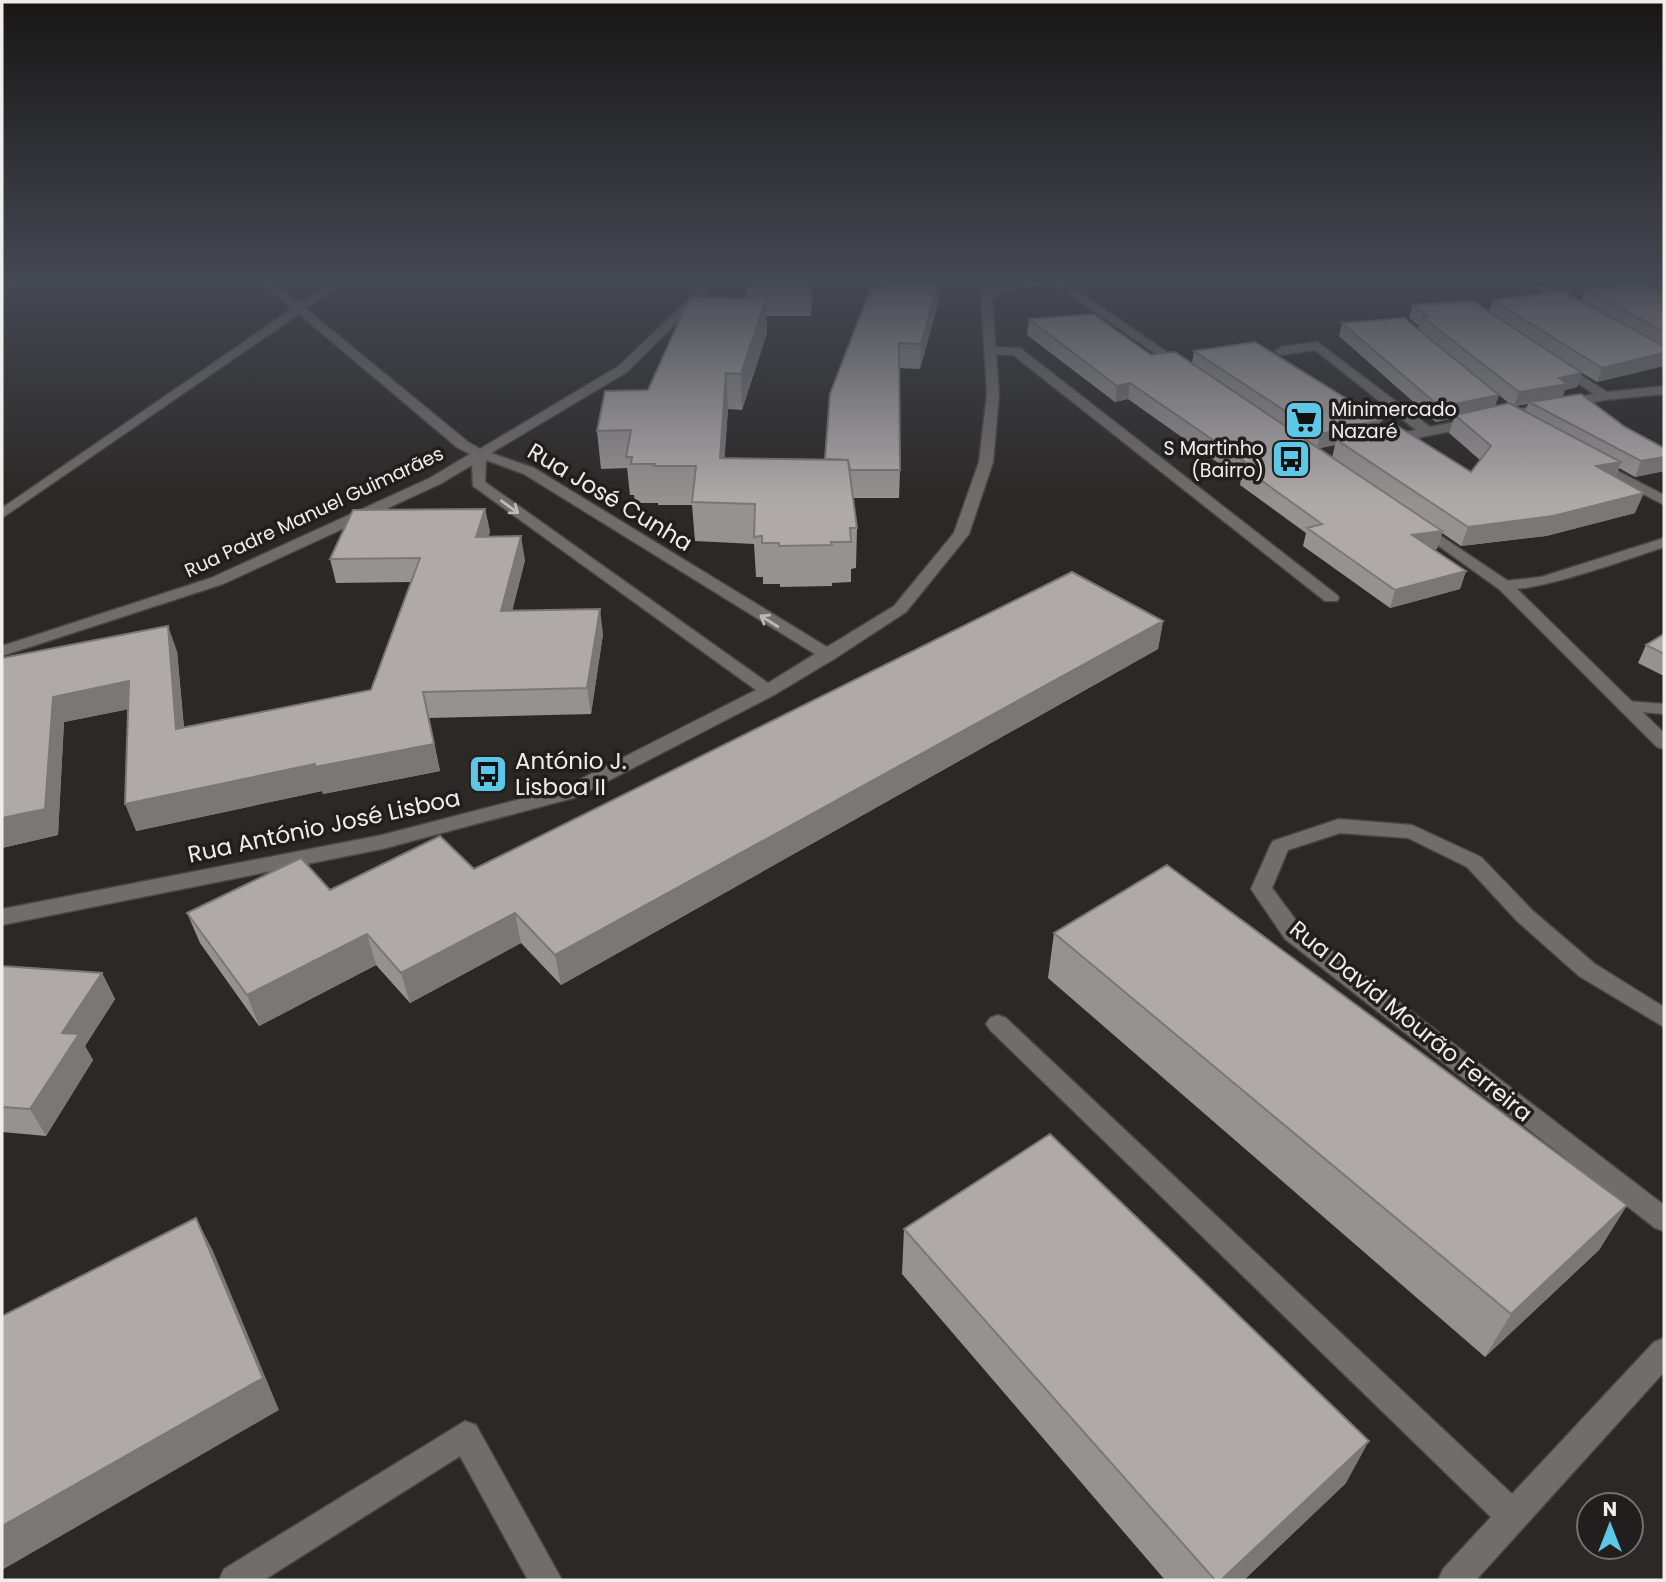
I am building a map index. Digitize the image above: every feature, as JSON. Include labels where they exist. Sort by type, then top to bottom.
[{"type":"street","points":[[2,514],[235,354]]},
{"type":"street","points":[[354,354],[479,456],[478,483],[768,691]]},
{"type":"street","name":"Rua Padre Manuel Guimarães","points":[[2,651],[217,582],[435,481],[623,369],[639,354]]},
{"type":"street","name":"Rua António José Lisboa","points":[[2,917],[382,842],[570,793],[768,691],[900,609],[961,534],[986,463],[993,394],[989,354]]},
{"type":"street","points":[[1020,354],[1331,598]]},
{"type":"street","points":[[1164,354],[1192,373]]},
{"type":"street","points":[[1327,354],[1426,431]]},
{"type":"street","points":[[1550,360],[1605,396]]},
{"type":"street","points":[[1376,443],[1505,410],[1664,390]]},
{"type":"street","points":[[1505,410],[1531,428]]},
{"type":"street","points":[[1579,454],[1664,501]]},
{"type":"street","name":"Rua José Cunha","points":[[479,456],[517,465],[529,471],[828,655]]},
{"type":"street","points":[[1409,519],[1505,586],[1664,743]]},
{"type":"street","points":[[1505,586],[1543,581],[1664,542]]},
{"type":"street","points":[[1626,706],[1664,709]]},
{"type":"street","name":"Rua David Mourão Ferreira","points":[[1664,1018],[1587,970],[1525,916],[1474,862],[1412,832],[1339,826],[1280,846],[1261,889],[1293,933],[1664,1220]]},
{"type":"street","points":[[999,1024],[1514,1517]]},
{"type":"street","points":[[1454,1580],[1664,1352]]},
{"type":"street","points":[[235,1580],[465,1436],[546,1580]]},
{"type":"building","points":[[664,354],[748,354],[741,374],[726,373],[720,458],[848,460],[857,528],[850,528],[851,542],[779,546],[779,543],[762,543],[762,536],[754,537],[755,504],[692,502],[696,466],[631,464],[632,457],[626,457],[631,430],[597,431],[605,391],[648,390]]},
{"type":"building","points":[[846,354],[899,354],[900,470],[850,470],[848,460],[825,459],[830,394]]},
{"type":"building","points":[[1075,354],[1178,354],[1442,531],[1412,535],[1466,571],[1395,590],[1307,528],[1322,524],[1244,468],[1251,466],[1130,383],[1117,386]]},
{"type":"building","points":[[1198,354],[1274,354],[1381,420],[1320,434]]},
{"type":"building","points":[[1378,354],[1448,354],[1499,395],[1440,407]]},
{"type":"building","points":[[1470,354],[1553,354],[1582,373],[1559,378],[1567,384],[1519,392]]},
{"type":"building","points":[[1579,354],[1661,354],[1602,368]]},
{"type":"building","points":[[1581,394],[1625,427],[1664,448],[1664,457],[1641,461],[1529,402]]},
{"type":"building","points":[[1509,403],[1621,462],[1596,466],[1644,493],[1553,516],[1468,527],[1337,440],[1399,427],[1471,472],[1491,446],[1455,415]]},
{"type":"building","points":[[485,509],[476,537],[521,536],[501,611],[600,609],[587,688],[423,692],[434,744],[315,767],[315,764],[125,804],[129,681],[53,697],[45,809],[2,818],[2,658],[168,626],[176,729],[371,690],[420,558],[330,559],[353,510]]},
{"type":"building","points":[[1072,572],[1163,621],[555,955],[515,913],[401,973],[367,934],[247,995],[187,913],[301,858],[330,890],[440,836],[474,869]]},
{"type":"building","points":[[1664,634],[1664,654],[1646,645]]},
{"type":"building","points":[[1167,865],[1627,1205],[1511,1314],[1054,933]]},
{"type":"building","points":[[2,966],[102,973],[62,1033],[79,1034],[30,1109],[2,1107]]},
{"type":"building","points":[[1050,1134],[1369,1441],[1221,1580],[1215,1580],[904,1229]]},
{"type":"building","points":[[196,1218],[263,1378],[2,1526],[2,1316]]},
{"type":"place","name":"Minimercado Nazaré","points":[[1304,420]]},
{"type":"place","name":"S Martinho (Bairro)","points":[[1291,459]]},
{"type":"place","name":"António J. Lisboa II","points":[[488,774]]}]
